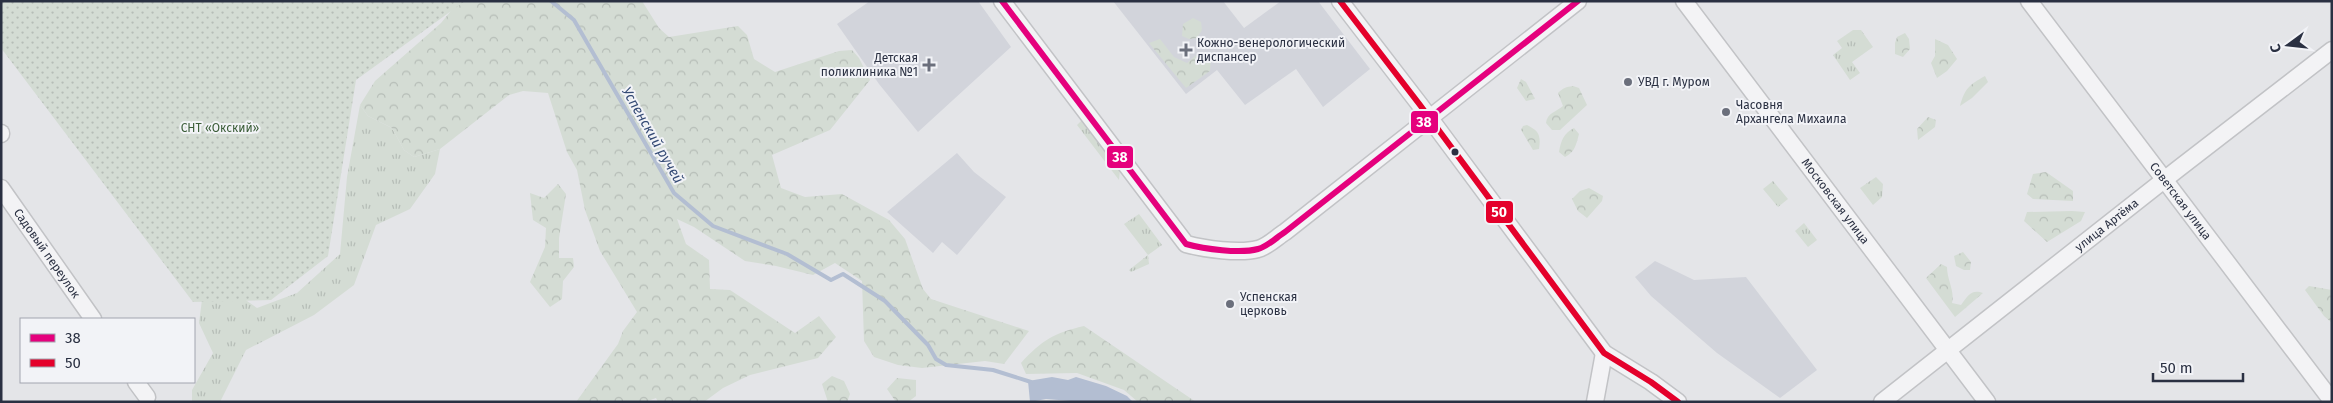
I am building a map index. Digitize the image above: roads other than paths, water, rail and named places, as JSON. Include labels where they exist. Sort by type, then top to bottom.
[{"type":"street","points":[[1002,1],[1186,244],[1202,249],[1222,250],[1258,249],[1285,232],[1578,1]]},
{"type":"street","points":[[1340,1],[1430,118],[1604,353],[1678,402]]},
{"type":"street","name":"Московская улица","points":[[1684,1],[1987,402]]},
{"type":"street","name":"Советская улица","points":[[2029,1],[2332,401]]},
{"type":"street","name":"улица Артёма","points":[[1882,402],[2332,50]]},
{"type":"street","name":"Садовый переулок","points":[[1,188],[92,318]]},
{"type":"street","points":[[1595,402],[1604,353]]},
{"type":"street","points":[[137,383],[147,397]]},
{"type":"water","points":[[1052,377],[1068,380],[1076,377],[1106,386],[1127,396],[1133,402],[1083,402],[1046,399],[1030,402],[1028,381]]},
{"type":"waterway","name":"Успенский ручей","points":[[551,1],[574,20],[674,193],[713,226],[787,254],[831,280],[843,274],[885,301],[928,345],[936,359],[946,365],[993,370],[1031,382]]},
{"type":"place","name":"Кожно-венерологический диспансер","points":[[1186,50]]},
{"type":"place","name":"Детская поликлиника №1","points":[[929,65]]},
{"type":"place","name":"УВД г. Муром","points":[[1628,82]]},
{"type":"place","name":"Часовня Архангела Михаила","points":[[1726,112]]},
{"type":"place","name":"Успенская церковь","points":[[1230,304]]},
{"type":"park label","name":"СНТ «Окский»","points":[[220,128]]}]
